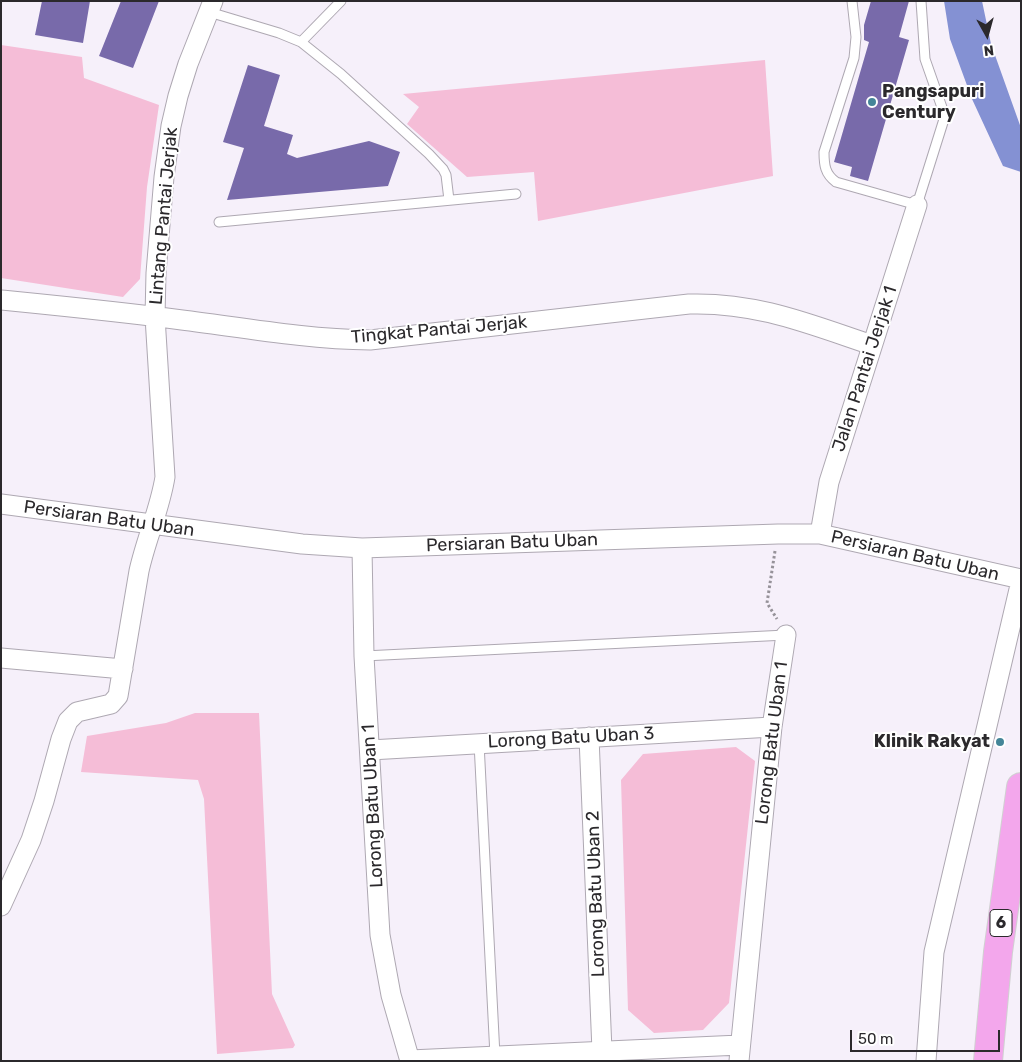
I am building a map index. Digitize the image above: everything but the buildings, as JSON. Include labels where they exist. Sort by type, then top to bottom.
[{"type":"highway","name":"6","points":[[988,1061],[1000,934],[1021,787]]},
{"type":"street","name":"Lintang Pantai Jerjak","points":[[1,906],[30,840],[68,721],[77,712],[111,704],[118,696],[138,571],[143,550],[162,497],[165,476],[155,316],[159,230],[171,126],[188,64],[211,7]]},
{"type":"street","name":"Jalan Pantai Jerjak 1","points":[[820,534],[829,482],[917,205]]},
{"type":"street","name":"Tingkat Pantai Jerjak","points":[[1,300],[155,316],[336,340],[370,340],[679,305],[714,304],[745,307],[790,317],[872,346]]},
{"type":"street","name":"Persiaran Batu Uban","points":[[1,504],[302,544],[362,548],[820,534],[1021,580]]},
{"type":"street","name":"Lorong Batu Uban 1","points":[[362,548],[364,656],[380,935],[391,995],[410,1060]]},
{"type":"street","points":[[926,1061],[934,952],[1021,580]]},
{"type":"street","name":"Lorong Batu Uban 1","points":[[739,1053],[772,727],[786,635]]},
{"type":"street","points":[[1,658],[123,669]]},
{"type":"street","name":"Lorong Batu Uban 3","points":[[370,750],[772,727]]},
{"type":"street","name":"Lorong Batu Uban 2","points":[[589,738],[602,1051]]},
{"type":"street","points":[[410,1060],[602,1051],[739,1053]]},
{"type":"lane","points":[[301,42],[341,1]]},
{"type":"lane","points":[[852,1],[856,37],[854,58],[824,152],[824,166],[829,176],[836,182],[917,205],[945,116],[925,58],[920,1]]},
{"type":"lane","points":[[211,7],[301,42],[341,74],[443,169],[446,175],[449,200]]},
{"type":"lane","points":[[219,222],[516,194]]},
{"type":"lane","points":[[364,656],[786,635]]},
{"type":"lane","points":[[480,743],[495,1056]]},
{"type":"path","points":[[778,534],[767,603],[786,635]]},
{"type":"shaded area","points":[[1,45],[82,57],[84,78],[159,105],[147,187],[140,279],[123,297],[1,278]]},
{"type":"shaded area","points":[[765,60],[773,176],[538,221],[534,172],[467,177],[407,124],[419,107],[403,94]]},
{"type":"shaded area","points":[[195,713],[259,713],[272,994],[295,1045],[293,1048],[217,1054],[204,799],[198,780],[81,772],[87,736],[166,723]]},
{"type":"shaded area","points":[[736,747],[755,761],[729,1003],[703,1030],[654,1033],[628,1010],[621,780],[643,754]]},
{"type":"water","points":[[944,1],[982,1],[991,44],[1021,128],[1021,172],[1003,166],[972,99],[950,39]]},
{"type":"place","name":"Pangsapuri Century","points":[[872,102]]},
{"type":"place","name":"Klinik Rakyat","points":[[1000,742]]}]
